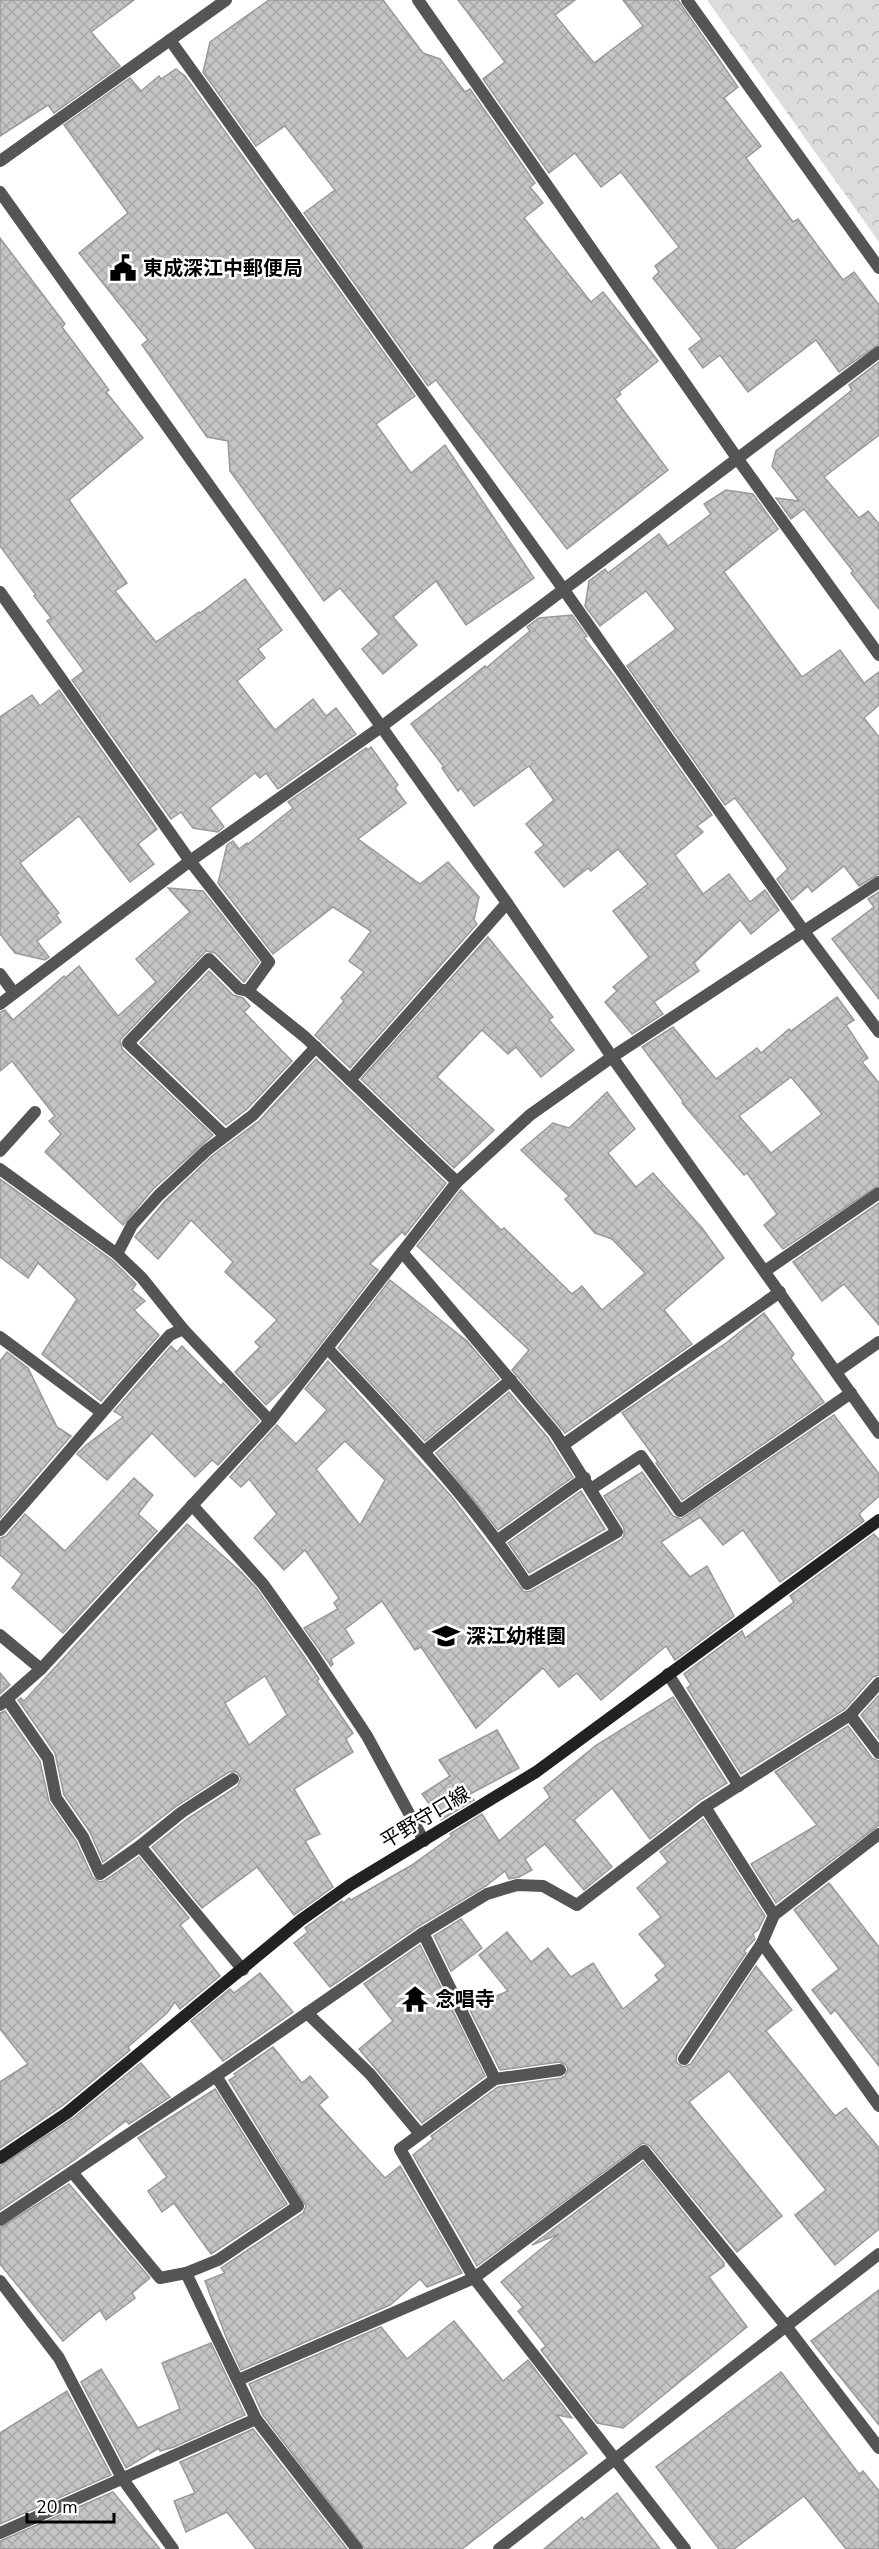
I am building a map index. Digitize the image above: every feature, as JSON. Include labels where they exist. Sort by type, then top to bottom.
[{"type":"main road","name":"平野守口線","points":[[0,2158],[67,2113],[301,1920],[350,1885],[536,1772],[879,1520]]},
{"type":"street","points":[[0,161],[226,0]]},
{"type":"street","points":[[418,0],[737,458],[879,656]]},
{"type":"street","points":[[687,0],[879,268]]},
{"type":"street","points":[[170,40],[564,590],[803,930],[879,1032]]},
{"type":"street","points":[[0,192],[507,903],[612,1057],[879,1433]]},
{"type":"street","points":[[0,1004],[190,861],[381,727],[879,352]]},
{"type":"street","points":[[0,592],[190,861],[269,962],[248,991]]},
{"type":"street","points":[[233,1779],[182,1812],[100,1874],[83,1837],[56,1798],[48,1758],[3,1702],[41,1669],[270,1421],[457,1182],[530,1115],[612,1057],[879,882]]},
{"type":"street","points":[[350,1080],[507,903]]},
{"type":"street","points":[[225,1136],[128,1043],[209,958],[239,988],[248,991],[316,1047],[457,1182]]},
{"type":"street","points":[[0,974],[14,993]]},
{"type":"street","points":[[117,1254],[132,1226],[159,1195],[207,1150],[253,1115],[316,1047]]},
{"type":"street","points":[[0,1151],[35,1112]]},
{"type":"street","points":[[0,1169],[117,1254],[142,1278],[183,1329],[270,1421]]},
{"type":"street","points":[[765,1272],[879,1193]]},
{"type":"street","points":[[327,1348],[425,1451],[498,1540],[526,1584],[617,1532],[563,1445],[512,1380],[402,1252]]},
{"type":"street","points":[[563,1445],[780,1292]]},
{"type":"street","points":[[0,1530],[60,1465],[101,1412],[170,1335],[183,1329]]},
{"type":"street","points":[[0,1337],[101,1412]]},
{"type":"street","points":[[836,1372],[879,1342]]},
{"type":"street","points":[[425,1451],[512,1380]]},
{"type":"street","points":[[498,1540],[588,1484],[641,1456],[680,1511],[850,1393]]},
{"type":"street","points":[[192,1505],[263,1584],[312,1653],[367,1736],[424,1841]]},
{"type":"street","points":[[0,1635],[41,1669]]},
{"type":"street","points":[[668,1674],[739,1786]]},
{"type":"street","points":[[0,2220],[216,2076],[423,1933],[487,1894],[517,1885],[543,1886],[577,1905],[705,1807],[850,1715],[879,1683]]},
{"type":"street","points":[[850,1715],[879,1753]]},
{"type":"street","points":[[705,1807],[774,1915]]},
{"type":"street","points":[[684,2059],[762,1943],[774,1915],[879,1834]]},
{"type":"street","points":[[140,1846],[243,1970]]},
{"type":"street","points":[[423,1933],[495,2079]]},
{"type":"street","points":[[762,1943],[879,2106]]},
{"type":"street","points":[[307,2013],[370,2074],[420,2134]]},
{"type":"street","points":[[560,2070],[495,2079],[400,2149],[474,2278],[685,2549]]},
{"type":"street","points":[[72,2172],[160,2278],[186,2273],[218,2260],[298,2206],[216,2076]]},
{"type":"street","points":[[238,2380],[474,2278],[644,2151],[786,2326],[879,2448]]},
{"type":"street","points":[[499,2549],[879,2254]]},
{"type":"street","points":[[186,2273],[256,2419],[357,2549]]},
{"type":"street","points":[[0,2281],[59,2358],[122,2478],[173,2549]]},
{"type":"street","points":[[0,2533],[256,2419]]},
{"type":"green space","points":[[707,0],[879,0],[879,242]]},
{"type":"building","points":[[0,0],[134,0],[91,32],[120,66],[54,113],[48,105],[0,136]]},
{"type":"building","points":[[269,0],[383,0],[423,53],[440,59],[465,92],[470,89],[535,183],[530,187],[543,203],[524,218],[591,302],[603,292],[658,361],[619,392],[621,394],[615,399],[668,470],[567,549],[436,380],[428,386],[304,213],[335,190],[285,126],[256,146],[203,72],[210,42]]},
{"type":"building","points":[[458,0],[575,0],[555,15],[594,63],[643,26],[623,0],[678,0],[738,87],[724,98],[761,146],[746,158],[793,222],[798,219],[843,280],[854,272],[879,305],[879,344],[839,372],[816,340],[748,392],[720,355],[703,368],[689,349],[702,339],[653,278],[659,272],[655,266],[679,247],[621,172],[601,187],[575,153],[549,173],[483,79],[505,62]]},
{"type":"building","points":[[176,69],[185,76],[415,396],[376,424],[411,473],[445,445],[534,578],[466,625],[436,581],[393,617],[417,645],[383,674],[362,649],[379,634],[340,588],[324,601],[230,471],[228,441],[207,437],[142,345],[148,340],[79,253],[128,213],[64,125],[130,78],[141,91],[159,76],[161,79]]},
{"type":"building","points":[[0,238],[65,324],[62,327],[109,390],[106,392],[143,438],[69,500],[127,583],[115,591],[156,642],[245,579],[282,630],[258,649],[265,658],[237,681],[275,730],[313,699],[326,716],[336,708],[356,734],[278,789],[266,773],[260,778],[255,773],[210,808],[224,827],[218,832],[193,828],[181,812],[171,819],[72,680],[84,671],[47,621],[51,618],[0,546]]},
{"type":"building","points":[[879,362],[879,435],[824,477],[859,518],[868,511],[879,524],[879,609],[851,573],[853,571],[804,509],[791,519],[776,498],[799,501],[772,466],[776,451],[852,390],[849,385]]},
{"type":"building","points":[[726,490],[753,494],[778,529],[724,572],[802,677],[840,650],[864,683],[879,672],[879,705],[864,718],[879,737],[879,874],[859,886],[844,866],[812,892],[808,886],[792,900],[777,879],[788,869],[735,798],[725,805],[627,666],[676,629],[646,591],[600,626],[585,606],[589,581],[605,569],[608,573],[659,534],[668,546],[711,514],[704,504]]},
{"type":"building","points":[[572,615],[587,636],[584,638],[614,676],[712,815],[697,826],[703,832],[675,855],[703,894],[729,874],[750,902],[765,890],[779,910],[751,934],[740,920],[694,963],[699,971],[654,1002],[663,1014],[632,1034],[605,1002],[617,991],[613,987],[649,957],[613,911],[648,884],[618,849],[591,871],[588,868],[564,887],[535,852],[544,845],[526,824],[554,800],[529,766],[474,806],[461,788],[458,791],[442,768],[444,767],[411,724],[485,666],[486,668],[530,631],[527,627],[539,618]]},
{"type":"building","points":[[59,690],[157,829],[138,844],[154,864],[130,882],[79,816],[20,863],[59,913],[56,915],[61,922],[37,941],[49,957],[45,960],[15,953],[0,934],[0,717],[32,695],[40,706]]},
{"type":"building","points":[[371,747],[398,785],[395,788],[406,803],[358,839],[420,884],[448,862],[479,897],[474,920],[477,924],[350,1068],[315,1035],[344,1001],[341,998],[364,972],[349,961],[371,931],[333,907],[273,954],[218,883],[227,845],[233,841],[239,849],[248,844],[293,808],[288,802],[366,748],[368,750]]},
{"type":"building","points":[[168,888],[203,891],[259,962],[244,982],[215,953],[206,951],[120,1040],[122,1049],[213,1135],[153,1189],[123,1225],[45,1152],[61,1134],[49,1121],[55,1116],[12,1061],[0,1071],[0,1012],[5,1010],[13,1020],[79,966],[118,1016],[156,982],[136,959],[190,912]]},
{"type":"building","points":[[879,892],[879,999],[832,939],[874,907],[868,899]]},
{"type":"building","points":[[488,937],[553,1017],[549,1020],[574,1050],[541,1077],[516,1047],[508,1054],[482,1030],[437,1077],[494,1130],[454,1168],[361,1079]]},
{"type":"building","points":[[209,971],[233,995],[243,998],[250,1006],[244,1012],[292,1061],[247,1109],[226,1125],[140,1043]]},
{"type":"building","points":[[837,997],[854,1020],[846,1025],[868,1058],[862,1062],[879,1083],[879,1185],[783,1249],[764,1225],[777,1214],[747,1173],[744,1175],[682,1103],[683,1101],[642,1047],[673,1027],[716,1079],[757,1048],[761,1053],[789,1029],[791,1031]],"holes":[[[791,1077],[822,1114],[771,1153],[739,1116]]]},
{"type":"building","points":[[316,1059],[446,1183],[405,1235],[402,1232],[370,1264],[378,1270],[294,1378],[266,1405],[235,1372],[260,1347],[255,1342],[277,1320],[225,1272],[233,1262],[191,1220],[158,1259],[135,1237],[165,1201],[212,1156],[259,1121]]},
{"type":"building","points":[[607,1092],[635,1129],[608,1153],[636,1187],[653,1173],[702,1228],[724,1258],[664,1310],[692,1344],[565,1433],[512,1370],[529,1350],[417,1246],[461,1190],[501,1230],[504,1228],[572,1294],[582,1286],[602,1310],[645,1273],[612,1239],[595,1233],[565,1199],[569,1196],[521,1150],[553,1123],[569,1128]]},
{"type":"building","points":[[0,1179],[112,1260],[136,1284],[132,1290],[145,1301],[134,1310],[159,1335],[101,1401],[42,1354],[77,1299],[38,1263],[28,1278],[0,1257]]},
{"type":"building","points":[[879,1203],[879,1325],[844,1284],[822,1301],[793,1262]]},
{"type":"building","points":[[390,1280],[467,1341],[499,1379],[425,1441],[338,1348]]},
{"type":"building","points":[[764,1313],[794,1354],[791,1358],[824,1402],[682,1500],[656,1463],[658,1462],[622,1413],[726,1343]]},
{"type":"building","points":[[171,1346],[177,1352],[182,1346],[221,1386],[223,1383],[259,1421],[218,1465],[212,1460],[195,1477],[152,1433],[107,1480],[77,1454],[123,1417],[114,1411]]},
{"type":"building","points":[[7,1352],[28,1368],[57,1427],[71,1436],[0,1518],[0,1361]]},
{"type":"building","points":[[328,1361],[451,1496],[524,1592],[531,1591],[622,1539],[624,1528],[604,1496],[642,1472],[673,1516],[681,1519],[834,1415],[879,1474],[879,1496],[859,1514],[864,1521],[780,1582],[743,1530],[723,1545],[700,1517],[661,1542],[690,1577],[707,1566],[734,1616],[675,1660],[666,1646],[601,1700],[577,1673],[559,1687],[543,1668],[476,1728],[421,1647],[415,1650],[382,1601],[345,1629],[354,1643],[331,1659],[333,1664],[331,1666],[304,1628],[338,1609],[334,1603],[339,1598],[305,1550],[284,1570],[254,1538],[277,1514],[249,1479],[241,1487],[230,1477],[277,1425],[296,1444],[327,1410],[305,1389]],"holes":[[[345,1441],[385,1480],[360,1525],[316,1469]]]},
{"type":"building","points":[[509,1392],[548,1438],[573,1477],[498,1530],[436,1453]]},
{"type":"building","points":[[134,1478],[153,1495],[138,1514],[157,1531],[63,1633],[12,1588],[22,1574],[0,1555],[0,1538],[6,1536],[25,1514],[65,1551]]},
{"type":"building","points":[[581,1491],[605,1529],[529,1573],[508,1543]]},
{"type":"building","points":[[187,1524],[257,1589],[353,1733],[346,1739],[353,1752],[294,1789],[320,1834],[305,1841],[333,1887],[294,1915],[257,1867],[202,1908],[152,1847],[187,1819],[238,1786],[241,1778],[237,1772],[229,1772],[178,1805],[103,1862],[90,1832],[64,1795],[55,1753],[18,1700],[21,1698],[24,1701]],"holes":[[[265,1676],[287,1715],[249,1745],[225,1703]]]},
{"type":"building","points":[[874,1534],[879,1540],[879,1675],[873,1677],[845,1709],[741,1774],[687,1688],[691,1685],[684,1674],[742,1631],[745,1638],[794,1602],[790,1596]]},
{"type":"building","points":[[0,1673],[10,1685],[0,1694]]},
{"type":"building","points":[[879,1695],[879,1739],[861,1715]]},
{"type":"building","points":[[673,1697],[727,1783],[700,1800],[650,1839],[612,1788],[574,1820],[612,1867],[584,1890],[545,1844],[525,1859],[532,1870],[509,1879],[505,1871],[486,1886],[419,1926],[330,1987],[294,1943],[308,1932],[305,1928],[342,1901],[344,1903],[349,1898],[351,1900],[412,1865],[452,1836],[450,1834],[482,1814],[499,1841],[550,1797],[544,1788],[595,1746]]},
{"type":"building","points":[[5,1711],[40,1761],[49,1802],[76,1841],[93,1878],[100,1882],[104,1881],[139,1857],[189,1918],[180,1925],[220,1976],[180,2009],[175,2002],[167,2013],[128,2047],[130,2050],[62,2106],[0,2148],[0,2082],[28,2064],[0,2029],[0,1713]]},
{"type":"building","points":[[848,1726],[872,1758],[879,1761],[879,1825],[776,1903],[751,1864],[817,1825],[775,1772]]},
{"type":"building","points":[[497,1730],[519,1768],[470,1794],[474,1800],[441,1820],[422,1794],[450,1776],[439,1760]]},
{"type":"building","points":[[703,1819],[765,1916],[758,1930],[753,1934],[755,1939],[744,1951],[746,1953],[677,2054],[676,2062],[683,2067],[691,2064],[756,1966],[792,2010],[766,2031],[835,2116],[846,2108],[879,2148],[879,2229],[835,2265],[795,2215],[826,2190],[729,2071],[689,2102],[782,2216],[737,2252],[650,2146],[643,2143],[477,2266],[413,2155],[433,2139],[431,2136],[498,2087],[561,2078],[565,2076],[568,2069],[566,2065],[559,2062],[500,2070],[469,2008],[508,1991],[479,1955],[507,1932],[531,1962],[548,1948],[571,1977],[593,1963],[623,2009],[659,1980],[655,1975],[666,1966],[639,1934],[661,1917],[637,1888],[668,1862],[660,1852]]},
{"type":"building","points":[[829,1883],[879,1947],[879,2066],[835,2010],[831,2014],[812,1990],[839,1969],[794,1910]]},
{"type":"building","points":[[461,1919],[482,1948],[451,1971],[434,1936]]},
{"type":"building","points":[[420,1945],[485,2076],[422,2123],[359,2049],[393,2021],[364,1984]]},
{"type":"building","points":[[260,1973],[293,2012],[223,2061],[191,2021],[230,1989],[234,1993]]},
{"type":"building","points":[[273,2047],[302,2083],[310,2076],[328,2097],[319,2105],[385,2178],[400,2166],[462,2273],[427,2287],[420,2279],[390,2305],[241,2370],[205,2281],[225,2273],[221,2268],[303,2213],[306,2206],[229,2080],[236,2076],[234,2074]]},
{"type":"building","points":[[141,2063],[170,2097],[129,2124],[126,2121],[73,2161],[0,2210],[0,2166],[72,2119]]},
{"type":"building","points":[[215,2089],[287,2204],[211,2254],[174,2203],[162,2212],[148,2191],[167,2177],[138,2138]]},
{"type":"building","points":[[643,2162],[724,2263],[724,2266],[709,2277],[747,2327],[623,2428],[597,2423],[541,2350],[546,2346],[518,2311],[523,2307],[501,2282],[559,2234],[532,2245]]},
{"type":"building","points":[[69,2184],[150,2278],[132,2293],[135,2298],[106,2320],[100,2310],[63,2341],[0,2264],[0,2228]]},
{"type":"building","points":[[879,2290],[879,2425],[811,2341]]},
{"type":"building","points":[[454,2321],[503,2381],[528,2360],[572,2418],[557,2415],[587,2453],[462,2549],[365,2549],[263,2415],[249,2384],[381,2327],[407,2359]]},
{"type":"building","points":[[211,2343],[245,2415],[174,2447],[160,2451],[159,2448],[126,2468],[81,2382],[101,2369],[138,2428],[180,2409],[162,2363]]},
{"type":"building","points":[[781,2372],[859,2474],[863,2471],[879,2491],[879,2549],[846,2549],[804,2496],[734,2549],[719,2549],[656,2467]]},
{"type":"building","points":[[67,2391],[111,2475],[0,2524],[0,2433]]},
{"type":"building","points":[[253,2429],[347,2549],[256,2549],[227,2512],[186,2532],[174,2501],[195,2493],[180,2462]]},
{"type":"building","points":[[113,2492],[160,2549],[0,2549],[0,2541]]},
{"type":"building","points":[[617,2493],[660,2549],[544,2549],[582,2517],[584,2520]]},
{"type":"place","name":"東成深江中郵便局","points":[[123,268]]},
{"type":"place","name":"深江幼稚園","points":[[446,1636]]},
{"type":"place","name":"念唱寺","points":[[415,1999]]}]
